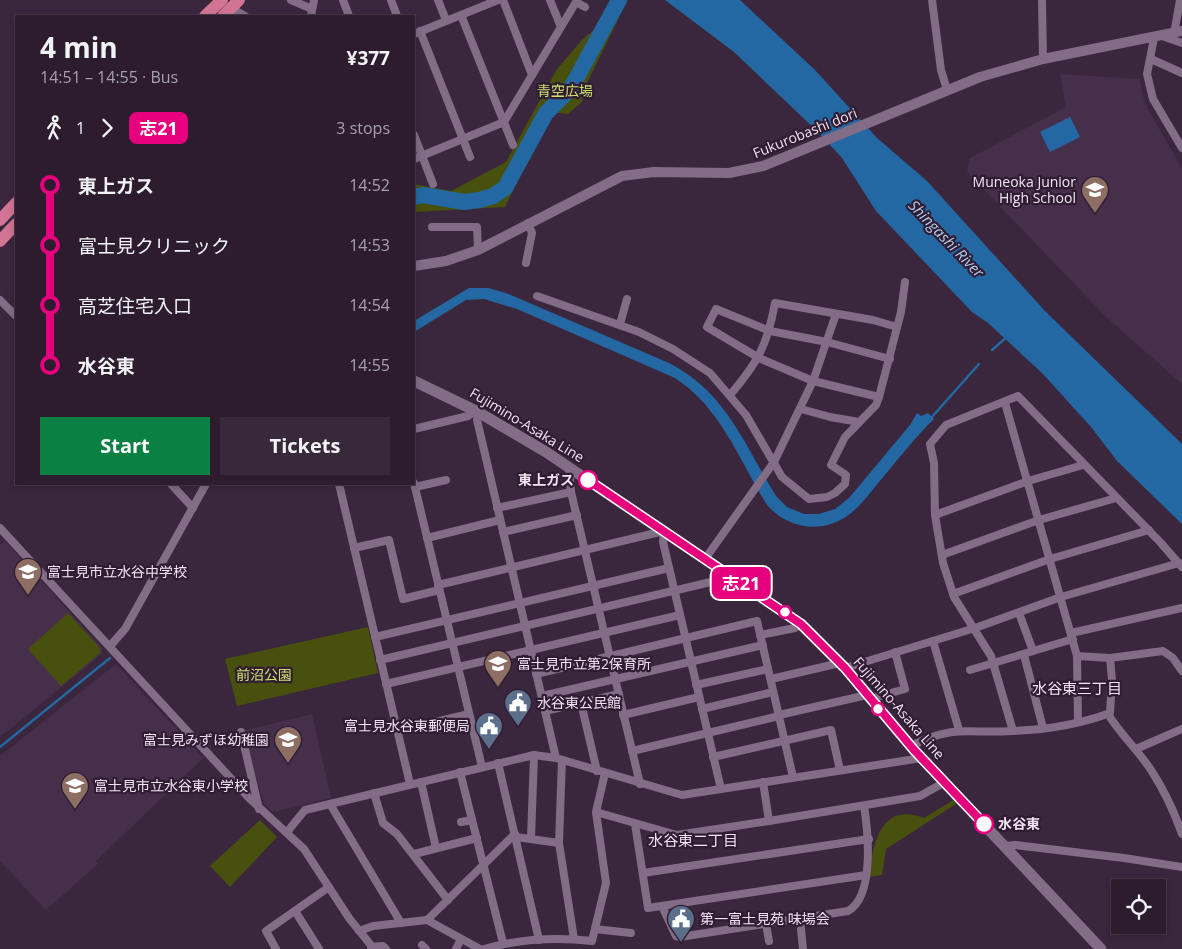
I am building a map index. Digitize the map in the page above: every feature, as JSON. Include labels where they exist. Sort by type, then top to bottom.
[{"type":"highway","points":[[207,15],[224,4]]},
{"type":"highway","points":[[0,222],[15,204]]},
{"type":"highway","points":[[0,241],[15,226]]},
{"type":"main road","points":[[0,222],[15,226]]},
{"type":"main road","name":"Fujimino-Asaka Line","points":[[415,381],[476,411],[569,467],[801,624],[842,666],[922,758],[1102,949]]},
{"type":"street","points":[[291,0],[314,6]]},
{"type":"street","points":[[343,0],[349,15]]},
{"type":"street","points":[[390,0],[397,15]]},
{"type":"street","points":[[438,0],[446,20]]},
{"type":"street","points":[[470,157],[417,32],[461,15],[486,2],[498,0]]},
{"type":"street","points":[[503,0],[532,74]]},
{"type":"street","points":[[550,0],[560,27]]},
{"type":"street","points":[[932,0],[941,70],[947,90]]},
{"type":"street","points":[[1042,0],[1043,59]]},
{"type":"street","points":[[1178,33],[1180,0]]},
{"type":"street","points":[[415,158],[504,122],[576,2],[585,7]]},
{"type":"street","points":[[224,4],[243,15]]},
{"type":"street","points":[[461,15],[513,146]]},
{"type":"street","name":"Fukurobashi dori","points":[[415,266],[446,261],[478,250],[622,176],[654,172],[729,173],[747,170],[800,152],[980,77],[1043,59],[1178,33]]},
{"type":"street","points":[[1182,43],[1158,37],[1147,74],[1153,99],[1182,148]]},
{"type":"street","points":[[1151,59],[1182,73]]},
{"type":"street","points":[[415,138],[433,184]]},
{"type":"street","points":[[526,263],[532,233],[528,224]]},
{"type":"street","points":[[432,227],[477,227],[478,250]]},
{"type":"street","points":[[537,296],[620,324],[685,356],[710,373],[730,395],[750,422],[788,483],[809,499],[826,497],[835,493],[850,478],[831,465],[845,437],[876,405],[890,359],[905,282]]},
{"type":"street","points":[[620,324],[627,299]]},
{"type":"street","points":[[0,300],[15,315]]},
{"type":"street","points":[[730,395],[759,358],[770,331],[775,303],[897,327]]},
{"type":"street","points":[[879,397],[813,381],[759,358],[707,327],[716,309],[770,331],[826,342],[890,359]]},
{"type":"street","points":[[705,559],[774,462],[813,381],[836,314]]},
{"type":"street","points":[[771,679],[842,666],[895,652],[975,628],[1061,598],[1181,565],[1018,396],[946,425],[930,444],[934,463],[935,514],[942,555],[953,594],[975,628],[994,663],[1012,732]]},
{"type":"street","points":[[1005,402],[1077,656],[1078,721]]},
{"type":"street","points":[[800,409],[830,418],[859,422]]},
{"type":"street","points":[[415,429],[468,416],[476,411],[530,650],[559,759],[559,843],[574,939]]},
{"type":"street","points":[[935,514],[1028,481],[1084,466]]},
{"type":"street","points":[[569,467],[571,492],[640,784]]},
{"type":"street","points":[[415,485],[446,480]]},
{"type":"street","points":[[172,485],[193,508]]},
{"type":"street","points":[[114,651],[205,485]]},
{"type":"street","points":[[339,485],[410,784]]},
{"type":"street","points":[[414,485],[482,767]]},
{"type":"street","points":[[497,508],[571,492]]},
{"type":"street","points":[[942,555],[1039,520],[1116,498]]},
{"type":"street","points":[[503,532],[577,515]]},
{"type":"street","points":[[427,538],[500,520]]},
{"type":"street","points":[[0,528],[259,809],[304,849],[372,948],[383,946],[386,949]]},
{"type":"street","points":[[953,594],[1050,559],[1149,530]]},
{"type":"street","points":[[354,548],[389,540],[403,599],[511,569],[664,531],[663,542],[720,789]]},
{"type":"street","points":[[375,637],[669,568]]},
{"type":"street","points":[[380,660],[732,577]]},
{"type":"street","points":[[970,670],[1024,655],[1072,636],[1182,608]]},
{"type":"street","points":[[1019,613],[1033,651]]},
{"type":"street","points":[[386,684],[680,615]]},
{"type":"street","points":[[536,674],[757,621],[793,777]]},
{"type":"street","points":[[760,635],[794,628],[801,624]]},
{"type":"street","points":[[932,641],[959,730]]},
{"type":"street","points":[[542,696],[763,645]]},
{"type":"street","points":[[1077,656],[1110,658],[1163,651],[1173,658],[1182,671]]},
{"type":"street","points":[[632,750],[779,716],[905,690],[895,652]]},
{"type":"street","points":[[1024,655],[1043,728]]},
{"type":"street","points":[[1108,714],[1110,713],[1111,703],[1110,658]]},
{"type":"street","points":[[696,685],[768,669]]},
{"type":"street","points":[[702,708],[773,692]]},
{"type":"street","points":[[545,711],[619,694]]},
{"type":"street","points":[[623,715],[699,697]]},
{"type":"street","points":[[484,949],[503,944],[540,940],[574,939],[592,941],[606,883],[596,812],[601,772],[581,703]]},
{"type":"street","points":[[397,732],[469,714]]},
{"type":"street","points":[[911,746],[938,734],[959,730],[1012,732],[1043,728],[1108,714]]},
{"type":"street","points":[[1108,714],[1121,734],[1136,749],[1169,800],[1182,834]]},
{"type":"street","points":[[1136,749],[1182,729]]},
{"type":"street","points":[[713,757],[831,730],[840,770]]},
{"type":"street","points":[[241,732],[259,809]]},
{"type":"street","points":[[287,832],[306,810],[534,755],[559,759],[677,795],[922,758]]},
{"type":"street","points":[[531,838],[534,755]]},
{"type":"street","points":[[498,763],[540,940]]},
{"type":"street","points":[[460,772],[503,944]]},
{"type":"street","points":[[421,782],[436,848]]},
{"type":"street","points":[[763,782],[769,821]]},
{"type":"street","points":[[596,812],[677,835],[920,796],[945,782]]},
{"type":"street","points":[[374,793],[383,823],[398,834],[448,900]]},
{"type":"street","points":[[330,804],[401,923]]},
{"type":"street","points":[[662,906],[676,936],[680,937],[853,908],[861,896],[866,875],[869,839],[864,806]]},
{"type":"street","points":[[461,822],[472,820]]},
{"type":"street","points":[[635,824],[648,908],[866,875]]},
{"type":"street","points":[[515,835],[559,843]]},
{"type":"street","points":[[427,920],[515,835]]},
{"type":"street","points":[[414,854],[477,838]]},
{"type":"street","points":[[643,874],[869,839]]},
{"type":"street","points":[[1005,846],[1015,845],[1124,858],[1182,868]]},
{"type":"street","points":[[276,949],[266,931],[329,887]]},
{"type":"street","points":[[295,911],[318,949]]},
{"type":"street","points":[[800,918],[804,949]]},
{"type":"street","points":[[359,931],[427,920],[480,949]]},
{"type":"street","points":[[766,924],[768,940]]},
{"type":"street","points":[[595,930],[631,933]]},
{"type":"street","points":[[456,949],[461,939]]},
{"type":"shaded area","name":"Muneoka Junior High School","points":[[1060,74],[1140,79],[1144,100],[1149,111],[1182,168],[1182,384],[1107,318],[967,172],[970,158],[1066,107]]},
{"type":"shaded area","name":"富士見市立水谷中学校","points":[[5,541],[102,648],[102,654],[0,737],[0,545]]},
{"type":"shaded area","name":"富士見市立水谷東小学校","points":[[116,664],[203,758],[96,861],[98,864],[46,910],[0,861],[0,756]]},
{"type":"shaded area","name":"富士見みずほ幼稚園","points":[[312,714],[331,798],[273,812],[264,804],[243,731]]},
{"type":"green space","name":"青空広場","points":[[612,0],[627,1],[584,89],[582,102],[568,114],[552,112],[505,207],[415,212],[415,184],[451,191],[506,162],[557,69],[582,40],[602,23]]},
{"type":"green space","points":[[68,613],[100,648],[100,653],[61,686],[28,649]]},
{"type":"green space","name":"前沼公園","points":[[368,627],[378,673],[237,706],[225,659]]},
{"type":"green space","points":[[955,799],[959,802],[886,849],[882,875],[869,877],[877,839],[881,829],[888,820],[897,815],[909,814],[924,818]]},
{"type":"green space","points":[[260,820],[277,837],[230,887],[210,866]]},
{"type":"water","name":"Shingashi River","points":[[665,0],[740,0],[815,70],[876,137],[927,181],[1045,311],[1182,444],[1182,524],[1117,461],[1091,427],[1043,374],[988,323],[972,312],[876,211],[842,158],[820,134],[734,52]]},
{"type":"water","points":[[1070,117],[1080,137],[1050,152],[1040,132]]},
{"type":"water","points":[[469,288],[488,288],[506,293],[669,363],[689,375],[719,404],[732,421],[776,496],[787,507],[804,514],[819,514],[835,509],[849,498],[910,425],[917,413],[921,416],[928,413],[934,419],[850,514],[829,525],[818,527],[796,524],[786,520],[767,505],[717,420],[691,390],[675,378],[517,309],[484,299],[466,300],[415,331],[415,320]]},
{"type":"waterway","points":[[415,197],[423,195],[464,202],[493,196],[505,188],[546,113],[571,88],[619,0]]},
{"type":"waterway","points":[[992,350],[1008,336]]},
{"type":"waterway","points":[[931,418],[979,364]]},
{"type":"waterway","points":[[0,747],[110,658]]},
{"type":"bus line","name":"志21","points":[[588,480],[801,624],[845,668],[914,750],[984,824]]},
{"type":"place","name":"Muneoka Junior High School","points":[[1095,214]]},
{"type":"place","name":"東上ガス","points":[[588,480]]},
{"type":"place","name":"富士見市立水谷中学校","points":[[28,596]]},
{"type":"place","name":"富士見市立第2保育所","points":[[498,688]]},
{"type":"place","name":"水谷東公民館","points":[[518,727]]},
{"type":"place","name":"富士見水谷東郵便局","points":[[489,750]]},
{"type":"place","name":"富士見みずほ幼稚園","points":[[288,764]]},
{"type":"place","name":"富士見市立水谷東小学校","points":[[75,810]]},
{"type":"place","name":"水谷東","points":[[984,824]]},
{"type":"place","name":"第一富士見苑 味場会","points":[[681,943]]},
{"type":"district","name":"水谷東三丁目","points":[[1077,689]]},
{"type":"district","name":"水谷東二丁目","points":[[693,841]]}]
